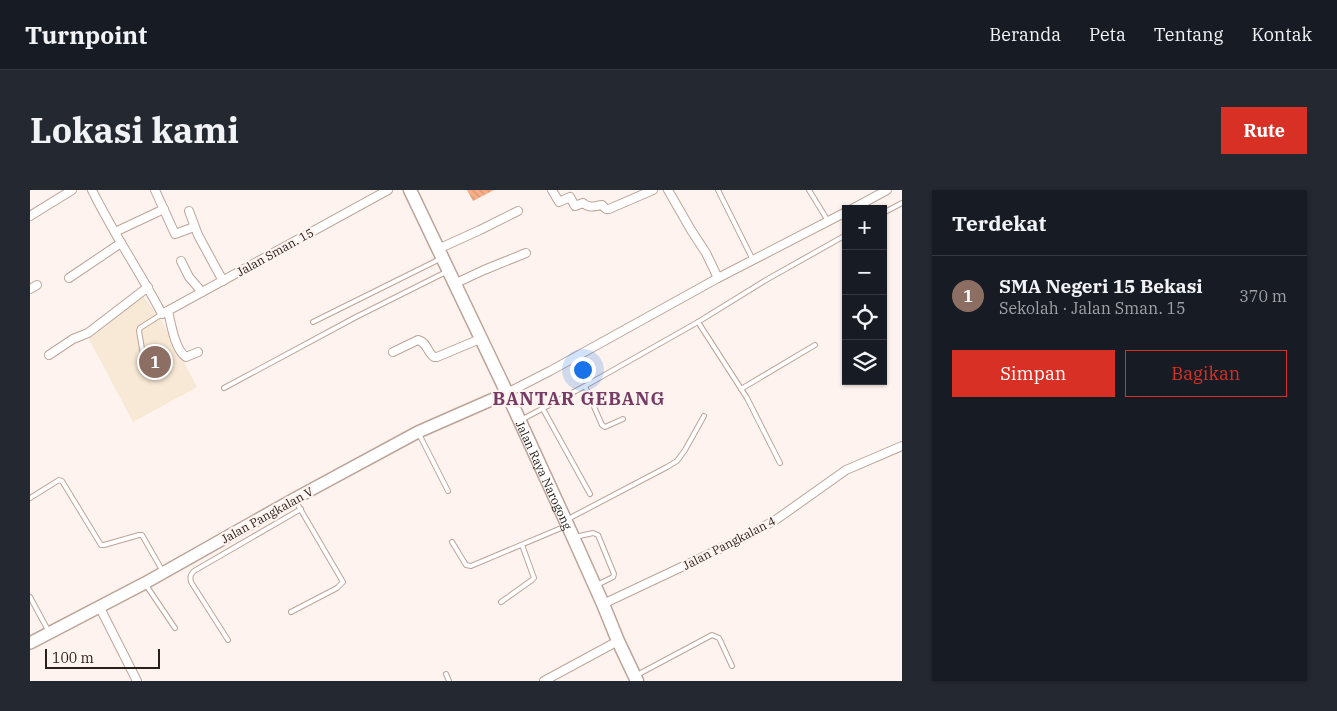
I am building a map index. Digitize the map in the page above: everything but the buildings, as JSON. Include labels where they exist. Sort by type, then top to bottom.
[{"type":"main road","name":"Jalan Raya Narogong","points":[[410,190],[507,393],[636,678]]},
{"type":"street","points":[[30,216],[72,190]]},
{"type":"street","points":[[92,190],[121,243],[165,313],[182,353],[186,357],[198,352]]},
{"type":"street","points":[[156,190],[175,234],[194,227]]},
{"type":"street","name":"Jalan Sman. 15","points":[[165,313],[388,190]]},
{"type":"street","points":[[552,190],[559,202],[570,197],[575,206],[583,203],[591,208],[602,205],[609,209],[653,190]]},
{"type":"street","points":[[668,190],[706,253],[718,278]]},
{"type":"street","points":[[859,205],[887,190]]},
{"type":"street","points":[[115,232],[164,209]]},
{"type":"street","points":[[189,211],[194,227],[223,281]]},
{"type":"street","points":[[440,254],[480,230],[518,211]]},
{"type":"street","points":[[507,393],[718,278],[842,214]]},
{"type":"street","points":[[69,278],[121,243]]},
{"type":"street","points":[[454,284],[526,253]]},
{"type":"street","points":[[181,261],[189,277],[202,292]]},
{"type":"street","points":[[30,289],[38,285]]},
{"type":"street","points":[[49,355],[88,333],[148,287]]},
{"type":"street","points":[[393,352],[418,340],[424,342],[431,355],[437,357],[480,339]]},
{"type":"street","name":"Jalan Pangkalan V","points":[[30,643],[145,583],[418,432],[507,393]]},
{"type":"street","name":"Jalan Pangkalan 4","points":[[603,604],[743,538],[777,519],[846,470],[902,446]]},
{"type":"street","points":[[100,606],[137,681]]},
{"type":"street","points":[[544,681],[618,641]]},
{"type":"lane","points":[[718,190],[753,260]]},
{"type":"lane","points":[[809,190],[828,221]]},
{"type":"lane","points":[[887,211],[902,203]]},
{"type":"lane","points":[[519,421],[586,386],[842,237]]},
{"type":"lane","points":[[313,322],[440,254]]},
{"type":"lane","points":[[224,388],[356,317],[448,271]]},
{"type":"lane","points":[[146,372],[139,331],[140,328],[165,313]]},
{"type":"lane","points":[[698,322],[747,398],[780,463]]},
{"type":"lane","points":[[741,389],[815,345]]},
{"type":"lane","points":[[586,386],[602,425],[605,427],[623,419]]},
{"type":"lane","points":[[543,409],[590,494]]},
{"type":"lane","points":[[452,542],[466,565],[470,566],[522,544],[569,528],[677,460],[685,450],[704,416]]},
{"type":"lane","points":[[418,432],[448,492]]},
{"type":"lane","points":[[30,498],[60,480],[62,481],[101,545],[142,535],[163,572]]},
{"type":"lane","points":[[292,612],[337,588],[343,582],[294,499]]},
{"type":"lane","points":[[228,640],[191,582],[191,574],[301,509]]},
{"type":"lane","points":[[569,528],[598,535],[614,574],[613,577],[595,586]]},
{"type":"lane","points":[[501,602],[534,578],[522,544]]},
{"type":"lane","points":[[145,583],[176,628]]},
{"type":"lane","points":[[30,597],[49,633]]},
{"type":"lane","points":[[636,678],[712,635],[720,640],[732,666]]},
{"type":"lane","points":[[446,674],[450,681]]},
{"type":"shaded area","points":[[143,296],[161,320],[197,387],[133,422],[89,339]]},
{"type":"place","name":"SMA Negeri 15 Bekasi","points":[[155,362]]},
{"type":"district","name":"BANTAR GEBANG","points":[[579,398]]}]
